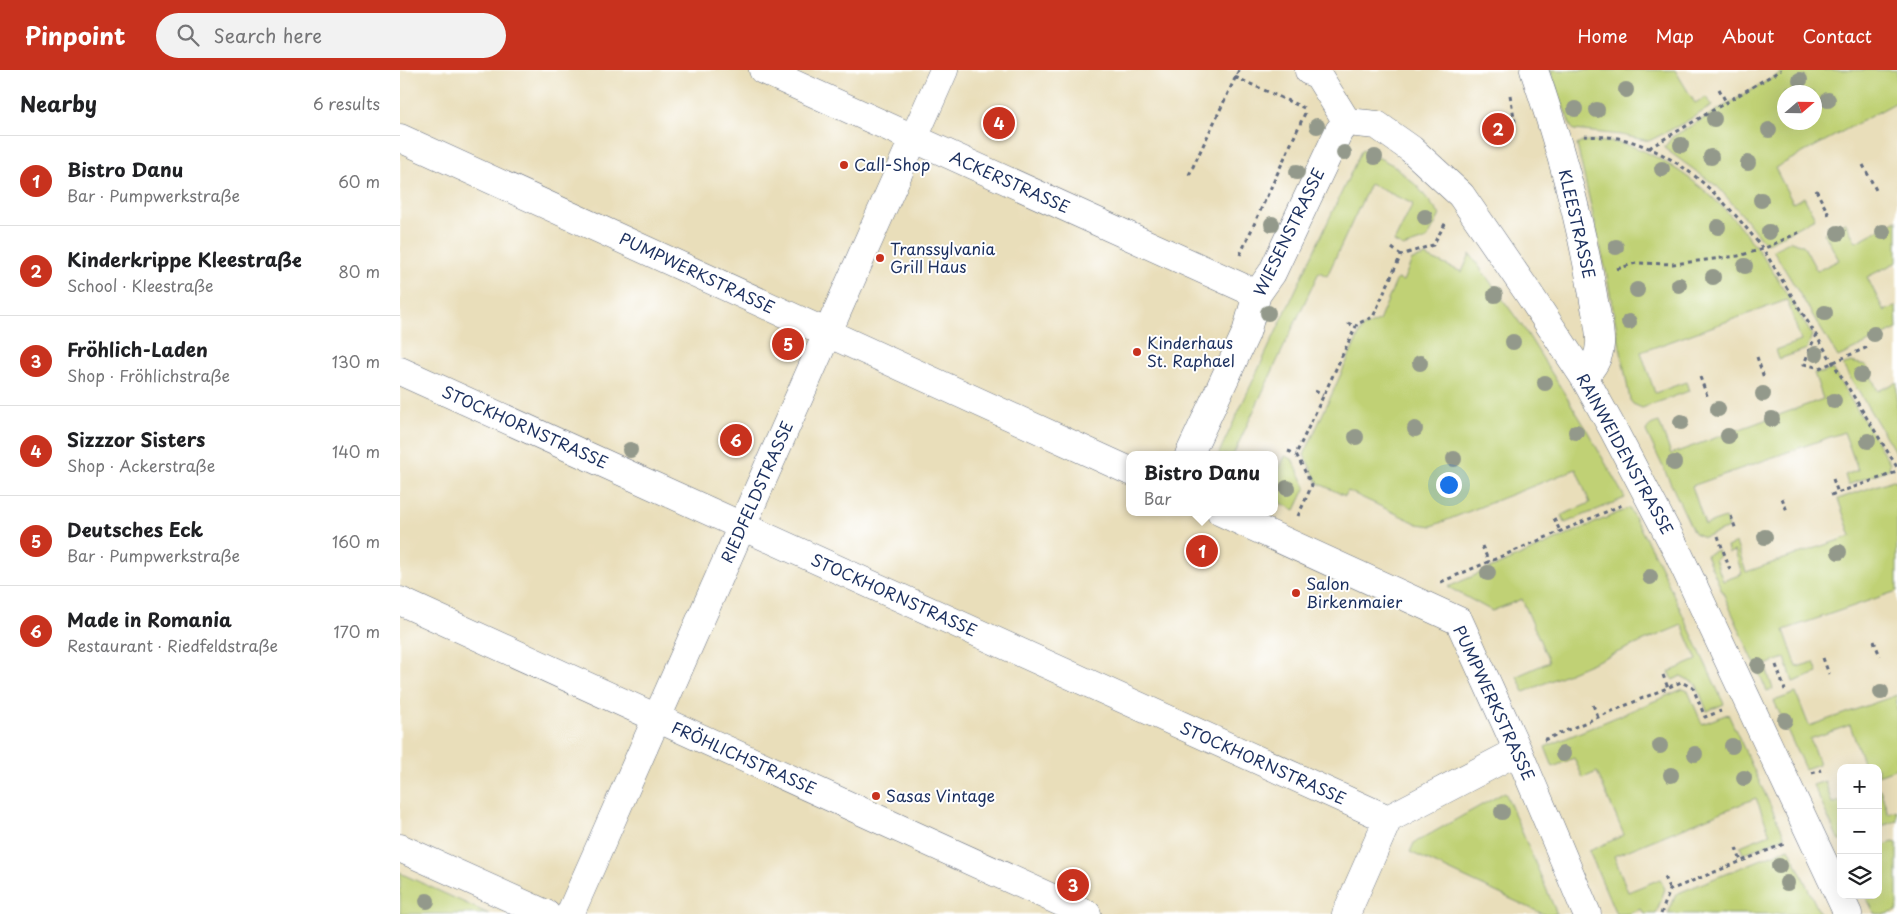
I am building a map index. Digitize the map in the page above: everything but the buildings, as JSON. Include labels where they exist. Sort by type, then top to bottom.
[{"type":"street","name":"ACKERSTRASSE","points":[[763,70],[1257,294]]},
{"type":"street","name":"RIEDFELDSTRASSE","points":[[570,914],[944,70]]},
{"type":"street","name":"KLEESTRASSE","points":[[1534,70],[1557,137],[1590,276],[1600,343],[1596,362],[1584,377]]},
{"type":"street","points":[[1315,75],[1348,122]]},
{"type":"street","name":"RAINWEIDENSTRASSE","points":[[1348,122],[1377,125],[1411,149],[1461,195],[1528,291],[1584,377],[1678,551],[1848,914]]},
{"type":"street","name":"WIESENSTRASSE","points":[[1191,451],[1246,333],[1257,294],[1272,272],[1339,131],[1348,122]]},
{"type":"street","name":"PUMPWERKSTRASSE","points":[[400,138],[1126,469]]},
{"type":"street","name":"STOCKHORNSTRASSE","points":[[400,371],[1388,820]]},
{"type":"street","name":"PUMPWERKSTRASSE","points":[[1230,516],[1459,621],[1518,751],[1587,914]]},
{"type":"street","name":"FRÖHLICHSTRASSE","points":[[400,601],[1087,914]]},
{"type":"street","points":[[1346,914],[1388,820],[1518,751]]},
{"type":"street","points":[[400,848],[546,914]]},
{"type":"path","points":[[1189,176],[1239,70]]},
{"type":"path","points":[[1768,70],[1772,76]]},
{"type":"path","points":[[1648,148],[1781,70]]},
{"type":"path","points":[[1228,281],[1287,148],[1307,110],[1315,75]]},
{"type":"path","points":[[1235,77],[1307,110]]},
{"type":"path","points":[[1719,89],[1726,102]]},
{"type":"path","points":[[1557,137],[1621,138],[1648,148],[1683,167],[1714,192],[1763,249],[1897,467]]},
{"type":"path","points":[[1863,165],[1876,190]]},
{"type":"path","points":[[1816,190],[1830,215]]},
{"type":"path","points":[[1400,255],[1433,246],[1461,195]]},
{"type":"path","points":[[1590,276],[1636,263],[1673,264],[1738,256],[1763,249],[1800,232]]},
{"type":"path","points":[[1392,248],[1400,255]]},
{"type":"path","points":[[1296,454],[1357,324],[1373,317],[1400,255]]},
{"type":"path","points":[[1348,323],[1356,327]]},
{"type":"path","points":[[1816,334],[1804,364],[1820,368],[1868,347]]},
{"type":"path","points":[[1757,357],[1764,378]]},
{"type":"path","points":[[1700,377],[1708,398]]},
{"type":"path","points":[[1316,391],[1324,395]]},
{"type":"path","points":[[1286,541],[1312,485],[1296,454],[1288,450]]},
{"type":"path","points":[[1831,496],[1897,472]]},
{"type":"path","points":[[1833,479],[1838,493]]},
{"type":"path","points":[[1407,597],[1648,494]]},
{"type":"path","points":[[1782,498],[1787,512]]},
{"type":"path","points":[[1731,516],[1736,530]]},
{"type":"path","points":[[1554,518],[1560,531]]},
{"type":"path","points":[[1718,536],[1730,570]]},
{"type":"path","points":[[1482,546],[1489,562]]},
{"type":"path","points":[[1874,640],[1880,656]]},
{"type":"path","points":[[1823,658],[1829,674]]},
{"type":"path","points":[[1776,665],[1785,690]]},
{"type":"path","points":[[1663,675],[1668,688]]},
{"type":"path","points":[[1518,751],[1681,682],[1693,688],[1705,717],[1747,700]]},
{"type":"path","points":[[1593,705],[1598,717]]},
{"type":"path","points":[[1670,890],[1810,833]]},
{"type":"path","points":[[1736,848],[1741,861]]},
{"type":"path","points":[[1661,914],[1670,890],[1664,877]]},
{"type":"green space","points":[[1550,70],[1675,70],[1695,103],[1706,97],[1712,106],[1649,141],[1621,135],[1574,130],[1571,127]]},
{"type":"green space","points":[[1786,70],[1897,70],[1897,102],[1775,168],[1793,203],[1804,197],[1815,218],[1772,241],[1766,243],[1762,240],[1718,187],[1664,148],[1672,137]]},
{"type":"green space","points":[[1584,141],[1619,143],[1644,151],[1693,181],[1714,199],[1751,240],[1782,286],[1812,335],[1807,349],[1779,359],[1776,350],[1801,341],[1787,300],[1641,352],[1655,393],[1686,382],[1689,391],[1642,408],[1633,404],[1630,400],[1606,272],[1577,145]]},
{"type":"green space","points":[[1362,149],[1393,165],[1417,186],[1440,215],[1427,239],[1403,247],[1394,242],[1413,204],[1370,184],[1327,276],[1319,272],[1235,451],[1220,451]]},
{"type":"green space","points":[[1897,220],[1897,262],[1867,277],[1884,311],[1896,306],[1897,329],[1838,357],[1773,250],[1791,241],[1803,245],[1817,271],[1839,260],[1824,233],[1845,222],[1856,242]]},
{"type":"green space","points":[[1470,254],[1525,330],[1584,425],[1625,498],[1565,523],[1562,515],[1590,503],[1576,469],[1432,526],[1418,524],[1348,491],[1345,496],[1318,483],[1304,455],[1362,328],[1379,321],[1397,279],[1403,281],[1412,260],[1425,256],[1462,272]]},
{"type":"green space","points":[[1850,362],[1866,365],[1878,391],[1897,382],[1897,455],[1843,366]]},
{"type":"green space","points":[[1832,369],[1890,463],[1889,469],[1848,485],[1845,475],[1858,470],[1844,432],[1692,486],[1705,525],[1725,518],[1729,528],[1704,537],[1694,533],[1646,431],[1648,427],[1659,422],[1671,454],[1823,399],[1814,373],[1821,373]]},
{"type":"green space","points":[[1285,456],[1292,459],[1306,487],[1295,510],[1278,502],[1278,471]]},
{"type":"green space","points":[[1893,480],[1897,481],[1897,591],[1784,630],[1797,667],[1814,662],[1818,673],[1793,682],[1785,658],[1765,665],[1773,689],[1767,691],[1706,555],[1717,550],[1719,557],[1715,559],[1723,581],[1742,574],[1735,551],[1729,553],[1727,547],[1736,543],[1746,572],[1851,536],[1838,499]]},
{"type":"green space","points":[[1629,508],[1657,559],[1724,704],[1707,711],[1696,684],[1681,676],[1673,680],[1669,672],[1697,660],[1682,625],[1524,692],[1517,676],[1549,662],[1522,599],[1492,611],[1448,587]]},
{"type":"green space","points":[[1683,689],[1688,691],[1702,724],[1728,714],[1785,837],[1743,854],[1740,846],[1770,834],[1756,798],[1614,856],[1628,892],[1660,879],[1665,889],[1656,914],[1644,914],[1641,909],[1628,914],[1616,914],[1589,851],[1624,835],[1597,772],[1583,778],[1574,758],[1553,767],[1545,747]]},
{"type":"green space","points":[[1796,693],[1809,726],[1897,695],[1897,768],[1882,774],[1882,764],[1864,764],[1850,725],[1810,739],[1819,764],[1805,769],[1774,701]]},
{"type":"green space","points":[[1825,781],[1832,803],[1837,802],[1837,837],[1813,785]]},
{"type":"green space","points":[[1505,792],[1557,914],[1543,914],[1410,852],[1414,843]]},
{"type":"green space","points":[[1882,795],[1888,813],[1897,810],[1897,821],[1882,826]]},
{"type":"green space","points":[[1893,842],[1897,843],[1897,911],[1887,914],[1875,914],[1867,899],[1882,899],[1882,846]]},
{"type":"green space","points":[[1789,848],[1820,914],[1668,914],[1676,894]]},
{"type":"green space","points":[[400,873],[489,914],[400,914]]},
{"type":"place","name":"Sizzzor Sisters","points":[[999,123]]},
{"type":"place","name":"Kinderkrippe Kleestraße","points":[[1498,129]]},
{"type":"place","name":"Call-Shop","points":[[844,165]]},
{"type":"place","name":"Transsylvania Grill Haus","points":[[880,258]]},
{"type":"place","name":"Deutsches Eck","points":[[788,344]]},
{"type":"place","name":"Kinderhaus St. Raphael","points":[[1137,352]]},
{"type":"place","name":"Made in Romania","points":[[736,440]]},
{"type":"place","name":"Bistro Danu","points":[[1202,551]]},
{"type":"place","name":"Salon Birkenmaier","points":[[1296,593]]},
{"type":"place","name":"Sasas Vintage","points":[[876,796]]},
{"type":"place","name":"Fröhlich-Laden","points":[[1073,885]]}]
